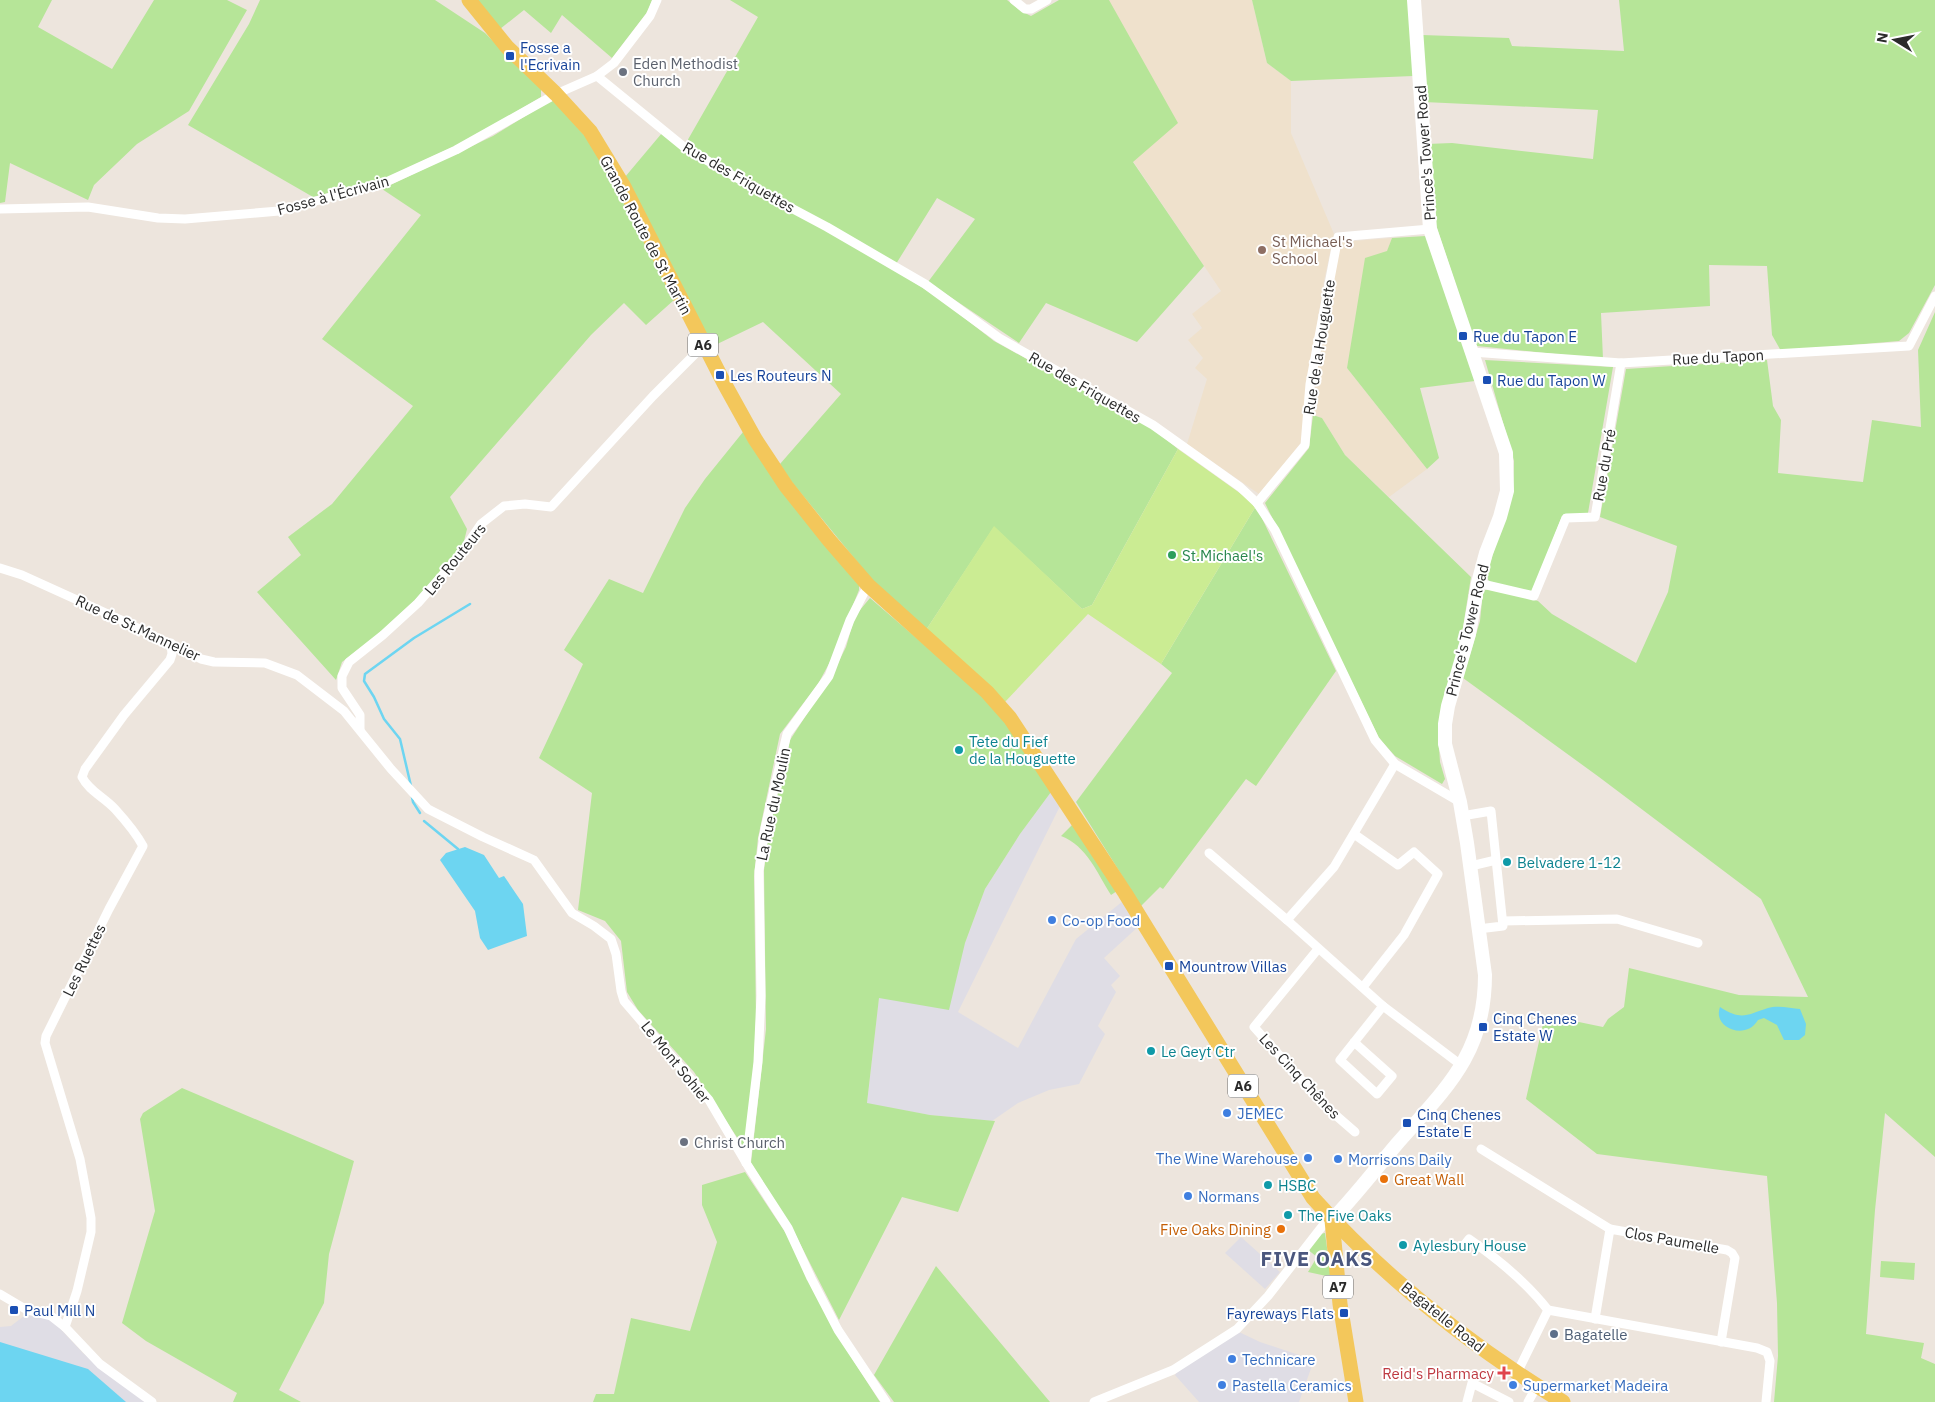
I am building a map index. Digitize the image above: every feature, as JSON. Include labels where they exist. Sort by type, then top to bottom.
[{"type":"main road","name":"Grande Route de St Martin","points":[[469,0],[507,48],[556,94],[590,131],[624,187],[704,345],[755,439],[786,486],[868,585]]},
{"type":"main road","name":"Prince's Tower Road","points":[[1332,1220],[1436,1101],[1462,1065],[1472,1047],[1484,1006],[1485,975],[1461,809],[1445,744],[1445,724],[1448,706],[1469,634],[1478,583],[1507,491],[1506,452],[1430,229],[1414,0]]},
{"type":"main road","name":"A6","points":[[868,585],[987,692],[1010,718],[1124,894],[1313,1198],[1332,1220]]},
{"type":"main road","name":"Bagatelle Road","points":[[1332,1220],[1434,1313],[1517,1373],[1563,1402]]},
{"type":"main road","name":"A7","points":[[1332,1220],[1343,1321],[1356,1402]]},
{"type":"main road","points":[[1334,1252],[1337,1242],[1344,1239],[1352,1240]]},
{"type":"street","name":"Fosse à l'Écrivain","points":[[0,209],[88,207],[173,219],[279,212],[386,182],[456,150],[556,94],[597,76],[614,63],[650,16],[657,0]]},
{"type":"street","points":[[1014,0],[1025,9],[1031,9],[1047,0]]},
{"type":"street","name":"Rue des Friquettes","points":[[597,76],[684,147],[925,284],[999,338],[1153,425],[1240,487],[1257,503],[1275,530],[1375,740],[1395,764],[1461,809]]},
{"type":"street","name":"Rue de la Houguette","points":[[1257,503],[1305,445],[1310,384],[1338,237],[1430,229]]},
{"type":"street","name":"Rue du Tapon","points":[[1472,352],[1621,363],[1909,346],[1935,296]]},
{"type":"street","name":"Les Routeurs","points":[[360,729],[360,715],[342,688],[342,676],[349,662],[383,636],[418,603],[460,555],[481,524],[504,506],[525,504],[551,507],[653,396],[704,345]]},
{"type":"street","name":"Rue du Pré","points":[[1478,583],[1534,596],[1566,518],[1595,517],[1621,363]]},
{"type":"street","name":"Rue de St.Mannelier","points":[[0,568],[22,575],[171,643],[201,659],[214,662],[265,663],[297,675],[344,710],[409,790]]},
{"type":"street","name":"La Rue du Moulin","points":[[746,1164],[758,1062],[761,996],[759,871],[765,828],[787,734],[829,676],[850,620],[868,585]]},
{"type":"street","name":"Les Ruettes","points":[[66,1326],[77,1291],[91,1232],[91,1218],[80,1160],[45,1043],[46,1036],[109,909],[143,846],[115,808],[86,785],[82,776],[124,715],[170,660],[172,654],[171,643]]},
{"type":"street","points":[[1287,920],[1334,867],[1395,764]]},
{"type":"street","name":"Le Mont Sohier","points":[[409,790],[428,809],[534,860],[572,913],[611,939],[616,954],[624,1001],[709,1100],[746,1164],[788,1228],[838,1330],[886,1402]]},
{"type":"street","points":[[1461,809],[1491,810],[1503,926],[1478,929]]},
{"type":"street","points":[[1354,834],[1398,865],[1414,852],[1438,874],[1404,935],[1363,987]]},
{"type":"street","points":[[1209,853],[1383,1006],[1462,1065]]},
{"type":"street","points":[[1475,864],[1496,860]]},
{"type":"street","points":[[1503,921],[1617,919],[1698,943]]},
{"type":"street","name":"Les Cinq Chênes","points":[[1318,949],[1254,1027],[1324,1105],[1355,1132]]},
{"type":"street","points":[[1354,1042],[1392,1076],[1376,1094],[1340,1060],[1354,1042],[1383,1006]]},
{"type":"street","name":"Clos Paumelle","points":[[1481,1149],[1610,1229],[1727,1250],[1732,1253],[1735,1258],[1721,1342]]},
{"type":"street","points":[[1094,1402],[1173,1370],[1237,1329],[1268,1296],[1324,1224],[1332,1220]]},
{"type":"street","name":"Clos Paumelle","points":[[1595,1319],[1610,1229]]},
{"type":"street","points":[[1462,1248],[1469,1239],[1493,1256],[1532,1292],[1548,1310],[1757,1348],[1767,1352],[1770,1361],[1766,1402]]},
{"type":"street","points":[[0,1294],[27,1310],[51,1316],[66,1326],[100,1364],[152,1402]]},
{"type":"street","points":[[1517,1373],[1548,1310]]},
{"type":"street","points":[[1467,1402],[1472,1383],[1509,1402]]},
{"type":"street","points":[[1528,1402],[1537,1386]]},
{"type":"shaded area","name":"St Michael's School","points":[[1109,0],[1252,0],[1267,63],[1291,81],[1291,133],[1334,234],[1324,281],[1308,383],[1302,442],[1259,494],[1187,444],[1207,379],[1195,368],[1203,358],[1188,340],[1202,328],[1192,314],[1221,291],[1133,161]]},
{"type":"shaded area","name":"St Michael's School","points":[[1392,238],[1347,368],[1427,469],[1389,497],[1345,455],[1322,418],[1313,415],[1316,377],[1340,242]]},
{"type":"shaded area","points":[[1051,792],[1060,806],[958,1012],[1018,1048],[1076,939],[1123,901],[1139,926],[1104,958],[1120,976],[1111,985],[1116,992],[1098,1026],[1105,1034],[1079,1084],[1049,1090],[1018,1103],[992,1121],[930,1115],[867,1104],[879,997],[965,943],[985,889],[1020,834]]},
{"type":"shaded area","points":[[1241,1237],[1280,1272],[1265,1289],[1225,1253]]},
{"type":"shaded area","points":[[34,1315],[53,1321],[83,1353],[145,1402],[0,1402],[0,1327],[11,1326],[24,1316]]},
{"type":"shaded area","points":[[1239,1332],[1260,1342],[1314,1360],[1299,1402],[1199,1402],[1175,1375],[1179,1370]]},
{"type":"green space","points":[[0,0],[52,0],[38,27],[112,69],[154,0],[227,0],[247,10],[189,111],[137,144],[94,185],[88,200],[10,163],[5,202],[0,203]]},
{"type":"green space","points":[[260,0],[435,0],[485,33],[541,89],[541,97],[470,139],[386,178],[313,197],[188,125],[249,24]]},
{"type":"green space","points":[[477,0],[652,0],[648,11],[612,58],[562,15],[551,33],[524,10],[500,29]]},
{"type":"green space","points":[[730,0],[1007,0],[1031,16],[1059,0],[1109,0],[1178,123],[1133,162],[1204,266],[1137,342],[1046,303],[1019,343],[928,282],[975,219],[937,198],[896,264],[732,172],[686,143],[758,17]]},
{"type":"green space","points":[[1252,0],[1409,0],[1413,76],[1291,81],[1267,63]]},
{"type":"green space","points":[[1619,0],[1935,0],[1935,285],[1909,333],[1899,341],[1781,351],[1772,335],[1767,266],[1709,265],[1710,306],[1601,313],[1603,359],[1477,346],[1436,225],[1427,144],[1452,143],[1593,159],[1598,110],[1424,102],[1422,35],[1509,38],[1512,46],[1624,51]]},
{"type":"green space","points":[[553,99],[596,149],[674,300],[646,325],[624,303],[591,335],[450,497],[467,529],[463,545],[415,600],[376,636],[342,662],[336,680],[257,592],[301,555],[288,537],[332,504],[413,406],[322,339],[421,215],[382,189],[493,136]]},
{"type":"green space","points":[[662,133],[682,148],[901,274],[940,299],[994,341],[1152,428],[1178,449],[1092,605],[1082,609],[994,527],[926,630],[873,581],[791,481],[780,464],[841,394],[763,322],[711,347],[625,177]]},
{"type":"green space","points":[[1426,236],[1475,381],[1420,388],[1439,458],[1427,469],[1347,368],[1365,258],[1387,251],[1392,238]]},
{"type":"green space","points":[[1935,312],[1935,1157],[1885,1113],[1875,1210],[1866,1334],[1924,1343],[1921,1358],[1935,1364],[1935,1402],[1774,1402],[1778,1356],[1777,1303],[1767,1176],[1597,1154],[1526,1099],[1545,1015],[1603,1027],[1608,1019],[1624,1007],[1629,968],[1739,995],[1808,997],[1761,899],[1463,678],[1480,621],[1483,591],[1488,589],[1500,590],[1538,601],[1552,614],[1636,663],[1668,592],[1677,546],[1600,517],[1626,369],[1767,360],[1773,406],[1781,420],[1778,473],[1863,482],[1872,420],[1921,427],[1918,350]]},
{"type":"green space","points":[[1485,360],[1613,367],[1588,513],[1562,516],[1532,593],[1490,583],[1486,576],[1513,491],[1514,461]]},
{"type":"green space","points":[[1313,415],[1322,418],[1345,455],[1471,577],[1460,646],[1442,705],[1438,731],[1440,762],[1445,779],[1442,784],[1395,756],[1379,738],[1265,503],[1309,448]]},
{"type":"green space","points":[[743,432],[859,581],[859,590],[831,660],[818,684],[780,734],[758,838],[754,876],[756,1019],[753,1081],[744,1148],[694,1072],[638,1010],[627,992],[621,941],[605,921],[578,910],[592,793],[539,758],[583,664],[564,650],[609,579],[643,593],[685,508],[705,479]]},
{"type":"green space","name":"St.Michael's","points":[[1178,449],[1256,506],[1161,664],[1088,614],[1004,703],[926,630],[994,526],[1082,609],[1092,605]]},
{"type":"green space","points":[[1256,506],[1336,671],[1256,786],[1246,779],[1163,889],[1160,887],[1141,906],[1076,802],[1172,673],[1161,664]]},
{"type":"green space","points":[[870,598],[993,704],[1051,792],[1020,834],[985,889],[965,943],[949,1010],[879,998],[867,1103],[930,1115],[995,1121],[958,1212],[902,1197],[839,1320],[792,1228],[751,1163],[766,1029],[764,870],[769,831],[790,740],[831,677],[846,647],[855,616]]},
{"type":"green space","points":[[1073,824],[1117,891],[1111,895],[1085,853],[1078,846],[1061,836]]},
{"type":"green space","points":[[182,1088],[354,1161],[329,1254],[324,1303],[279,1390],[301,1402],[233,1402],[237,1393],[146,1341],[122,1323],[155,1211],[140,1119],[143,1113]]},
{"type":"green space","points":[[745,1172],[787,1235],[835,1332],[880,1402],[593,1402],[596,1394],[614,1394],[631,1318],[690,1331],[717,1242],[702,1205],[702,1185]]},
{"type":"green space","points":[[1325,1233],[1331,1277],[1308,1272],[1317,1257],[1307,1249],[1319,1234]]},
{"type":"green space","points":[[1881,1261],[1915,1263],[1914,1280],[1880,1277]]},
{"type":"green space","points":[[936,1266],[1050,1402],[894,1402],[874,1375]]},
{"type":"water","points":[[465,847],[484,855],[499,878],[504,876],[523,904],[527,936],[488,950],[480,938],[475,911],[440,860],[446,853]]},
{"type":"water","points":[[1720,1007],[1739,1015],[1772,1007],[1800,1009],[1806,1024],[1805,1035],[1799,1040],[1784,1040],[1777,1025],[1764,1018],[1758,1020],[1746,1030],[1731,1029],[1721,1021]]},
{"type":"water","points":[[0,1342],[88,1369],[126,1402],[0,1402]]},
{"type":"waterway","points":[[411,786],[400,739],[384,719],[364,681],[365,674],[414,638],[470,604]]},
{"type":"waterway","points":[[412,797],[420,813]]},
{"type":"waterway","points":[[424,821],[458,849]]},
{"type":"place","name":"Fosse a l'Ecrivain","points":[[510,56]]},
{"type":"place","name":"Eden Methodist Church","points":[[623,72]]},
{"type":"place","name":"St Michael's School","points":[[1262,250]]},
{"type":"place","name":"Rue du Tapon E","points":[[1463,336]]},
{"type":"place","name":"Les Routeurs N","points":[[720,375]]},
{"type":"place","name":"Rue du Tapon W","points":[[1487,380]]},
{"type":"place","name":"St.Michael's","points":[[1172,555]]},
{"type":"place","name":"Tete du Fief de la Houguette","points":[[959,750]]},
{"type":"place","name":"Belvadere 1-12","points":[[1507,862]]},
{"type":"place","name":"Co-op Food","points":[[1052,920]]},
{"type":"place","name":"Mountrow Villas","points":[[1169,966]]},
{"type":"place","name":"Cinq Chenes Estate W","points":[[1483,1027]]},
{"type":"place","name":"Le Geyt Ctr","points":[[1151,1051]]},
{"type":"place","name":"JEMEC","points":[[1227,1113]]},
{"type":"place","name":"Cinq Chenes Estate E","points":[[1407,1123]]},
{"type":"place","name":"Christ Church","points":[[684,1142]]},
{"type":"place","name":"The Wine Warehouse","points":[[1308,1158]]},
{"type":"place","name":"Morrisons Daily","points":[[1338,1159]]},
{"type":"place","name":"Great Wall","points":[[1384,1179]]},
{"type":"place","name":"HSBC","points":[[1268,1185]]},
{"type":"place","name":"Normans","points":[[1188,1196]]},
{"type":"place","name":"The Five Oaks","points":[[1288,1215]]},
{"type":"place","name":"Five Oaks Dining","points":[[1281,1229]]},
{"type":"place","name":"Aylesbury House","points":[[1403,1245]]},
{"type":"place","name":"Paul Mill N","points":[[14,1310]]},
{"type":"place","name":"Fayreways Flats","points":[[1344,1313]]},
{"type":"place","name":"Bagatelle","points":[[1554,1334]]},
{"type":"place","name":"Technicare","points":[[1232,1359]]},
{"type":"place","name":"Reid's Pharmacy","points":[[1504,1373]]},
{"type":"place","name":"Pastella Ceramics","points":[[1222,1385]]},
{"type":"place","name":"Supermarket Madeira","points":[[1513,1385]]},
{"type":"district","name":"FIVE OAKS","points":[[1317,1258]]}]
